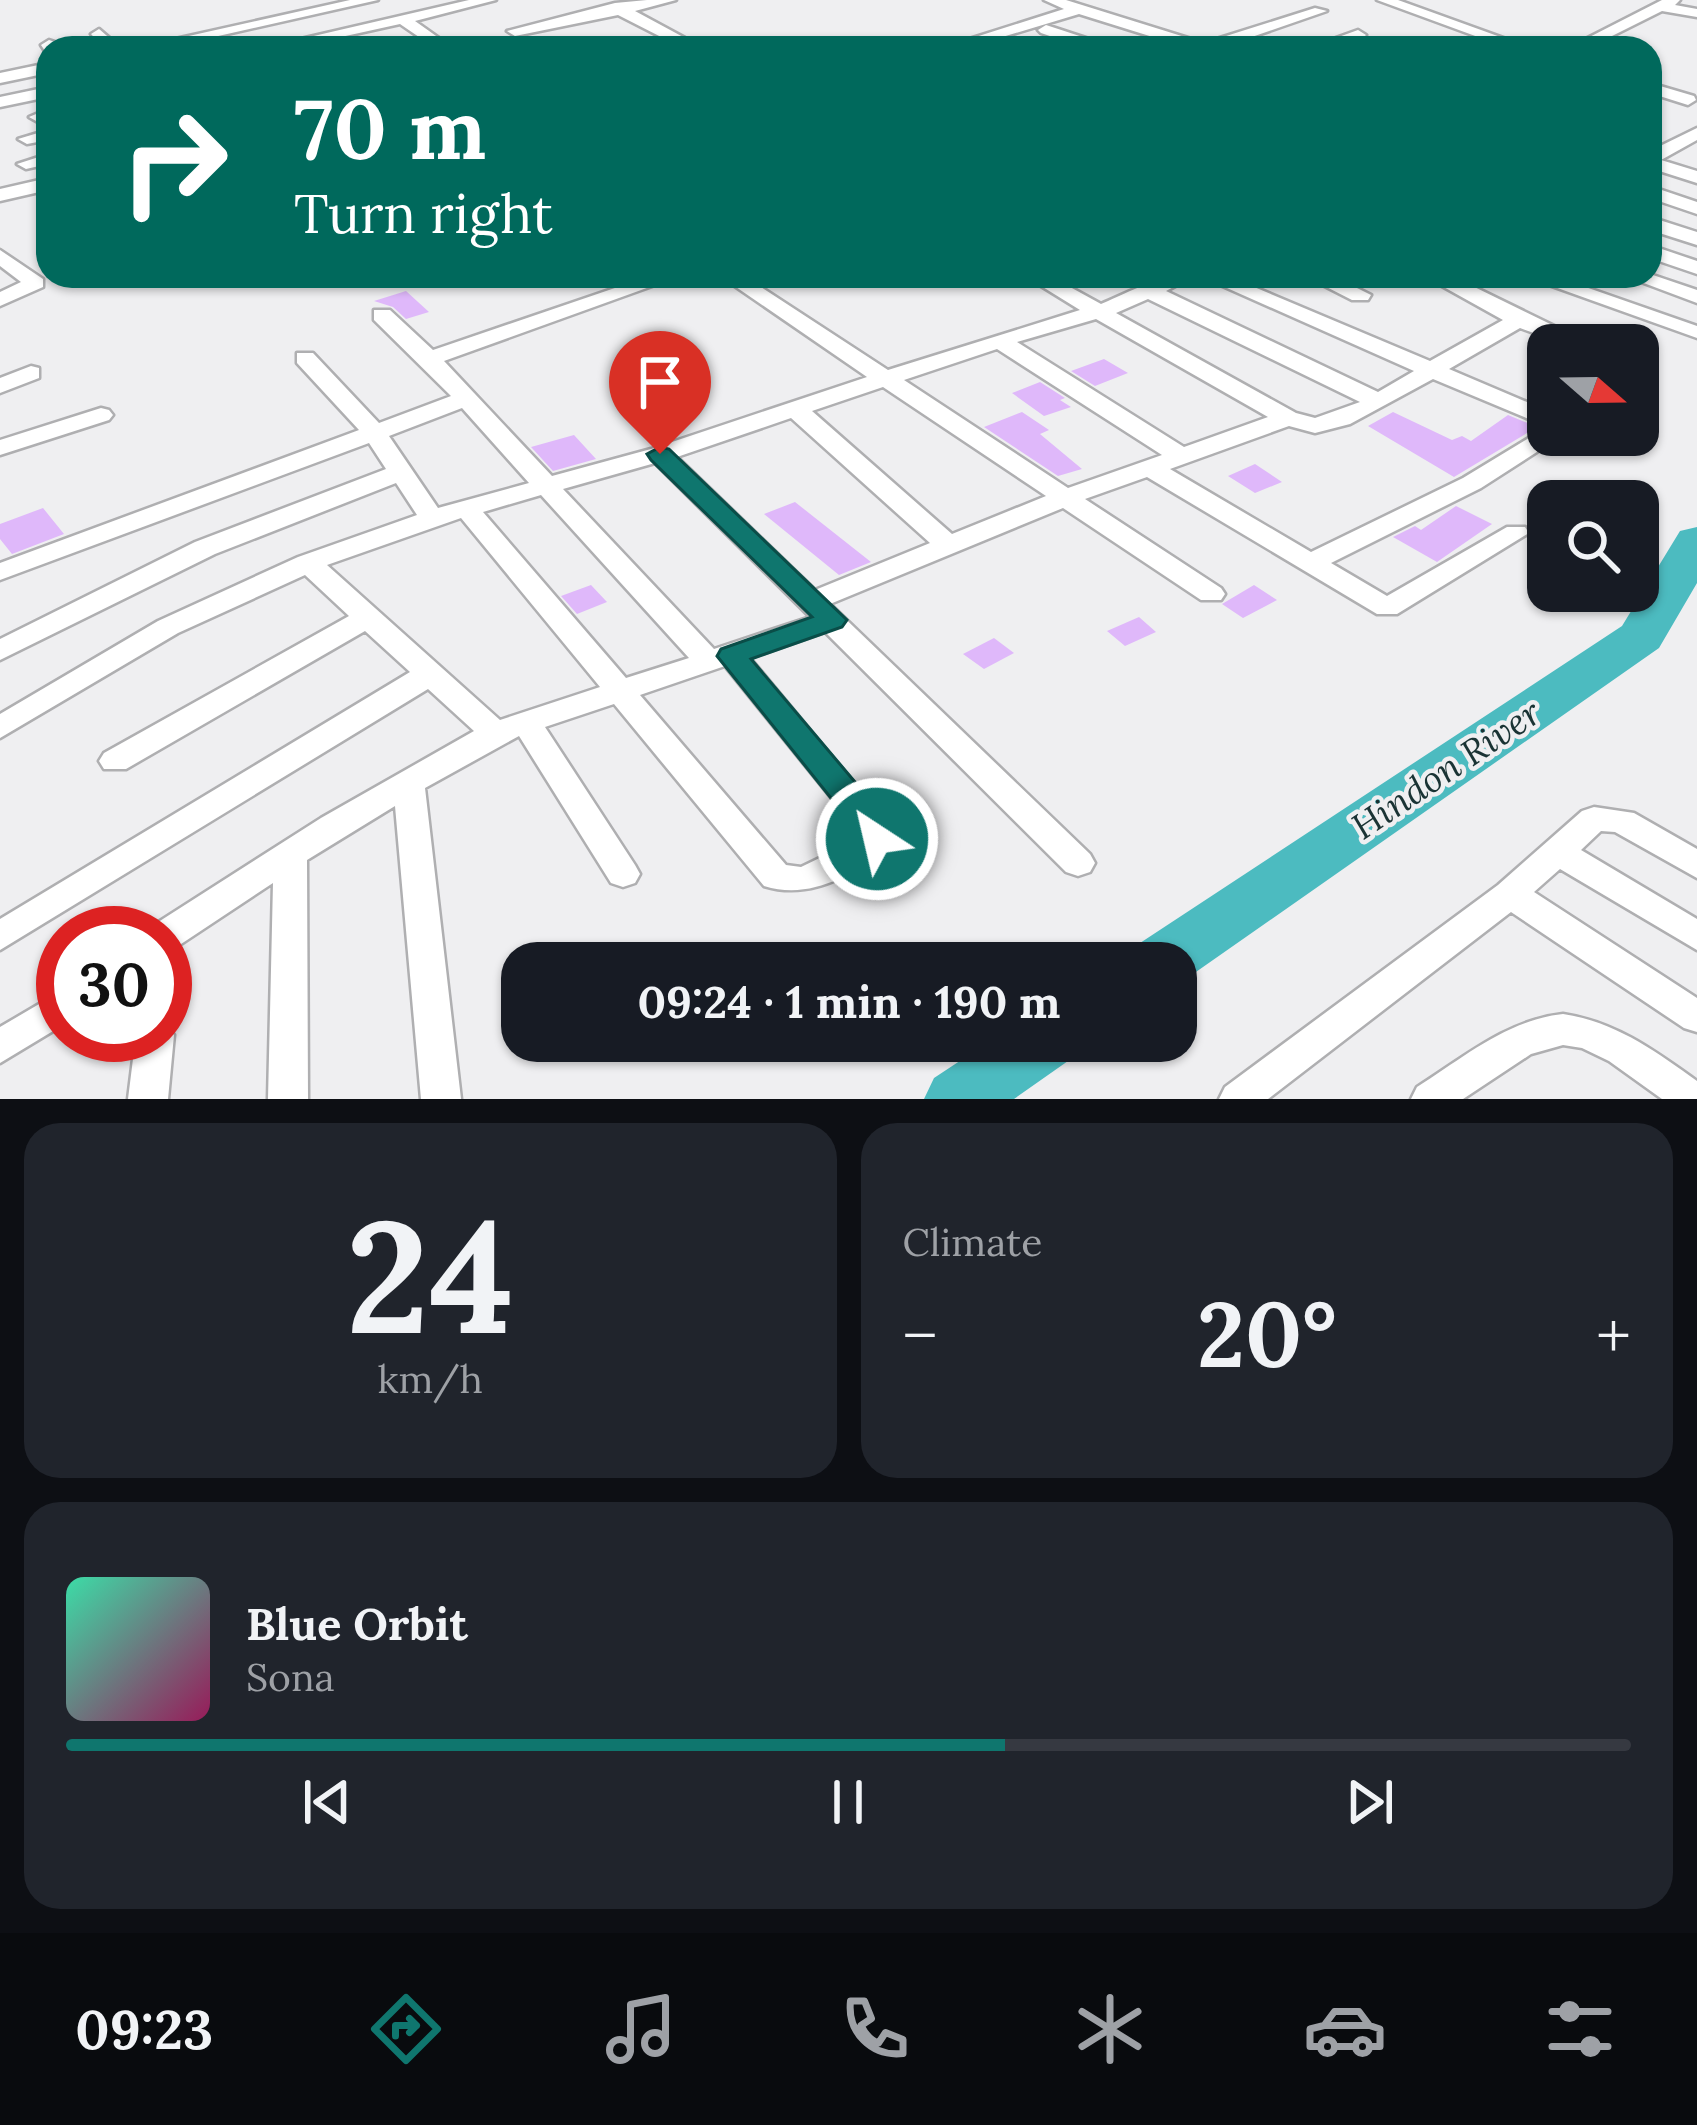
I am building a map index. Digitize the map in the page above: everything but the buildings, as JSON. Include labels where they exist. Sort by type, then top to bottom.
[{"type":"street","points":[[203,36],[370,0]]},
{"type":"street","points":[[326,36],[489,0]]},
{"type":"street","points":[[504,16],[582,0]]},
{"type":"street","points":[[601,0],[671,36]]},
{"type":"street","points":[[528,36],[669,0]]},
{"type":"street","points":[[1051,0],[1165,36]]},
{"type":"street","points":[[1384,0],[1488,36]]},
{"type":"street","points":[[1600,36],[1666,3],[1697,13]]},
{"type":"street","points":[[991,36],[1079,10]]},
{"type":"street","points":[[1242,36],[1320,11]]},
{"type":"street","points":[[308,15],[333,33]]},
{"type":"street","points":[[402,19],[427,36]]},
{"type":"street","points":[[541,36],[643,21]]},
{"type":"street","points":[[1046,30],[1064,36]]},
{"type":"street","points":[[3,74],[36,70]]},
{"type":"street","points":[[1662,92],[1688,100]]},
{"type":"street","points":[[0,102],[36,94]]},
{"type":"street","points":[[1662,153],[1697,133]]},
{"type":"street","points":[[27,139],[36,137]]},
{"type":"street","points":[[1662,140],[1697,150]]},
{"type":"street","points":[[26,164],[36,162]]},
{"type":"street","points":[[1662,164],[1697,177]]},
{"type":"street","points":[[1662,196],[1697,208]]},
{"type":"street","points":[[1662,255],[1697,268]]},
{"type":"street","points":[[0,256],[36,283],[0,300]]},
{"type":"street","points":[[1662,285],[1697,297]]},
{"type":"street","points":[[429,359],[635,288]]},
{"type":"street","points":[[748,288],[1211,594]]},
{"type":"street","points":[[1065,288],[1288,418],[1315,426],[1375,400],[1476,339],[1519,320]]},
{"type":"street","points":[[0,728],[168,626],[308,563],[432,518],[660,454],[793,406],[1100,312],[1150,288]]},
{"type":"street","points":[[1239,288],[1527,410]]},
{"type":"street","points":[[1343,288],[1360,295]]},
{"type":"street","points":[[1463,288],[1530,324]]},
{"type":"street","points":[[1568,288],[1694,332]]},
{"type":"street","points":[[1144,290],[1375,400]]},
{"type":"street","points":[[382,315],[719,658],[876,830],[873,847],[804,880],[776,877],[468,510]]},
{"type":"street","points":[[1001,342],[1180,456]]},
{"type":"street","points":[[305,358],[374,432],[432,518]]},
{"type":"street","points":[[0,386],[31,374]]},
{"type":"street","points":[[0,572],[465,399]]},
{"type":"street","points":[[793,406],[947,544]]},
{"type":"street","points":[[0,448],[101,415]]},
{"type":"street","points":[[192,923],[290,858],[511,728],[621,687],[719,658],[947,544],[1288,418]]},
{"type":"street","points":[[1308,564],[1472,483],[1527,450]]},
{"type":"street","points":[[660,454],[1078,863]]},
{"type":"street","points":[[1152,469],[1308,564],[1391,608],[1516,533]]},
{"type":"street","points":[[0,651],[205,548],[402,472]]},
{"type":"street","points":[[308,563],[428,675],[511,728],[623,874]]},
{"type":"street","points":[[115,760],[365,619]]},
{"type":"street","points":[[0,936],[428,675]]},
{"type":"street","points":[[409,786],[441,1099]]},
{"type":"street","points":[[1239,1099],[1510,894],[1594,819],[1607,817],[1697,865]]},
{"type":"street","points":[[1556,851],[1697,936]]},
{"type":"street","points":[[288,1099],[290,858]]},
{"type":"street","points":[[1510,894],[1697,1017]]},
{"type":"street","points":[[0,1048],[36,1023]]},
{"type":"street","points":[[1431,1099],[1540,1032],[1568,1030],[1602,1039],[1692,1099]]},
{"type":"street","points":[[148,1099],[152,1062]]},
{"type":"waterway","name":"Hindon River","points":[[1191,942],[1641,637],[1697,541]]},
{"type":"waterway","name":"Hindon River","points":[[959,1099],[1013,1062]]},
{"type":"route","points":[[660,454],[832,620],[732,656],[876,830],[877,839]]}]
